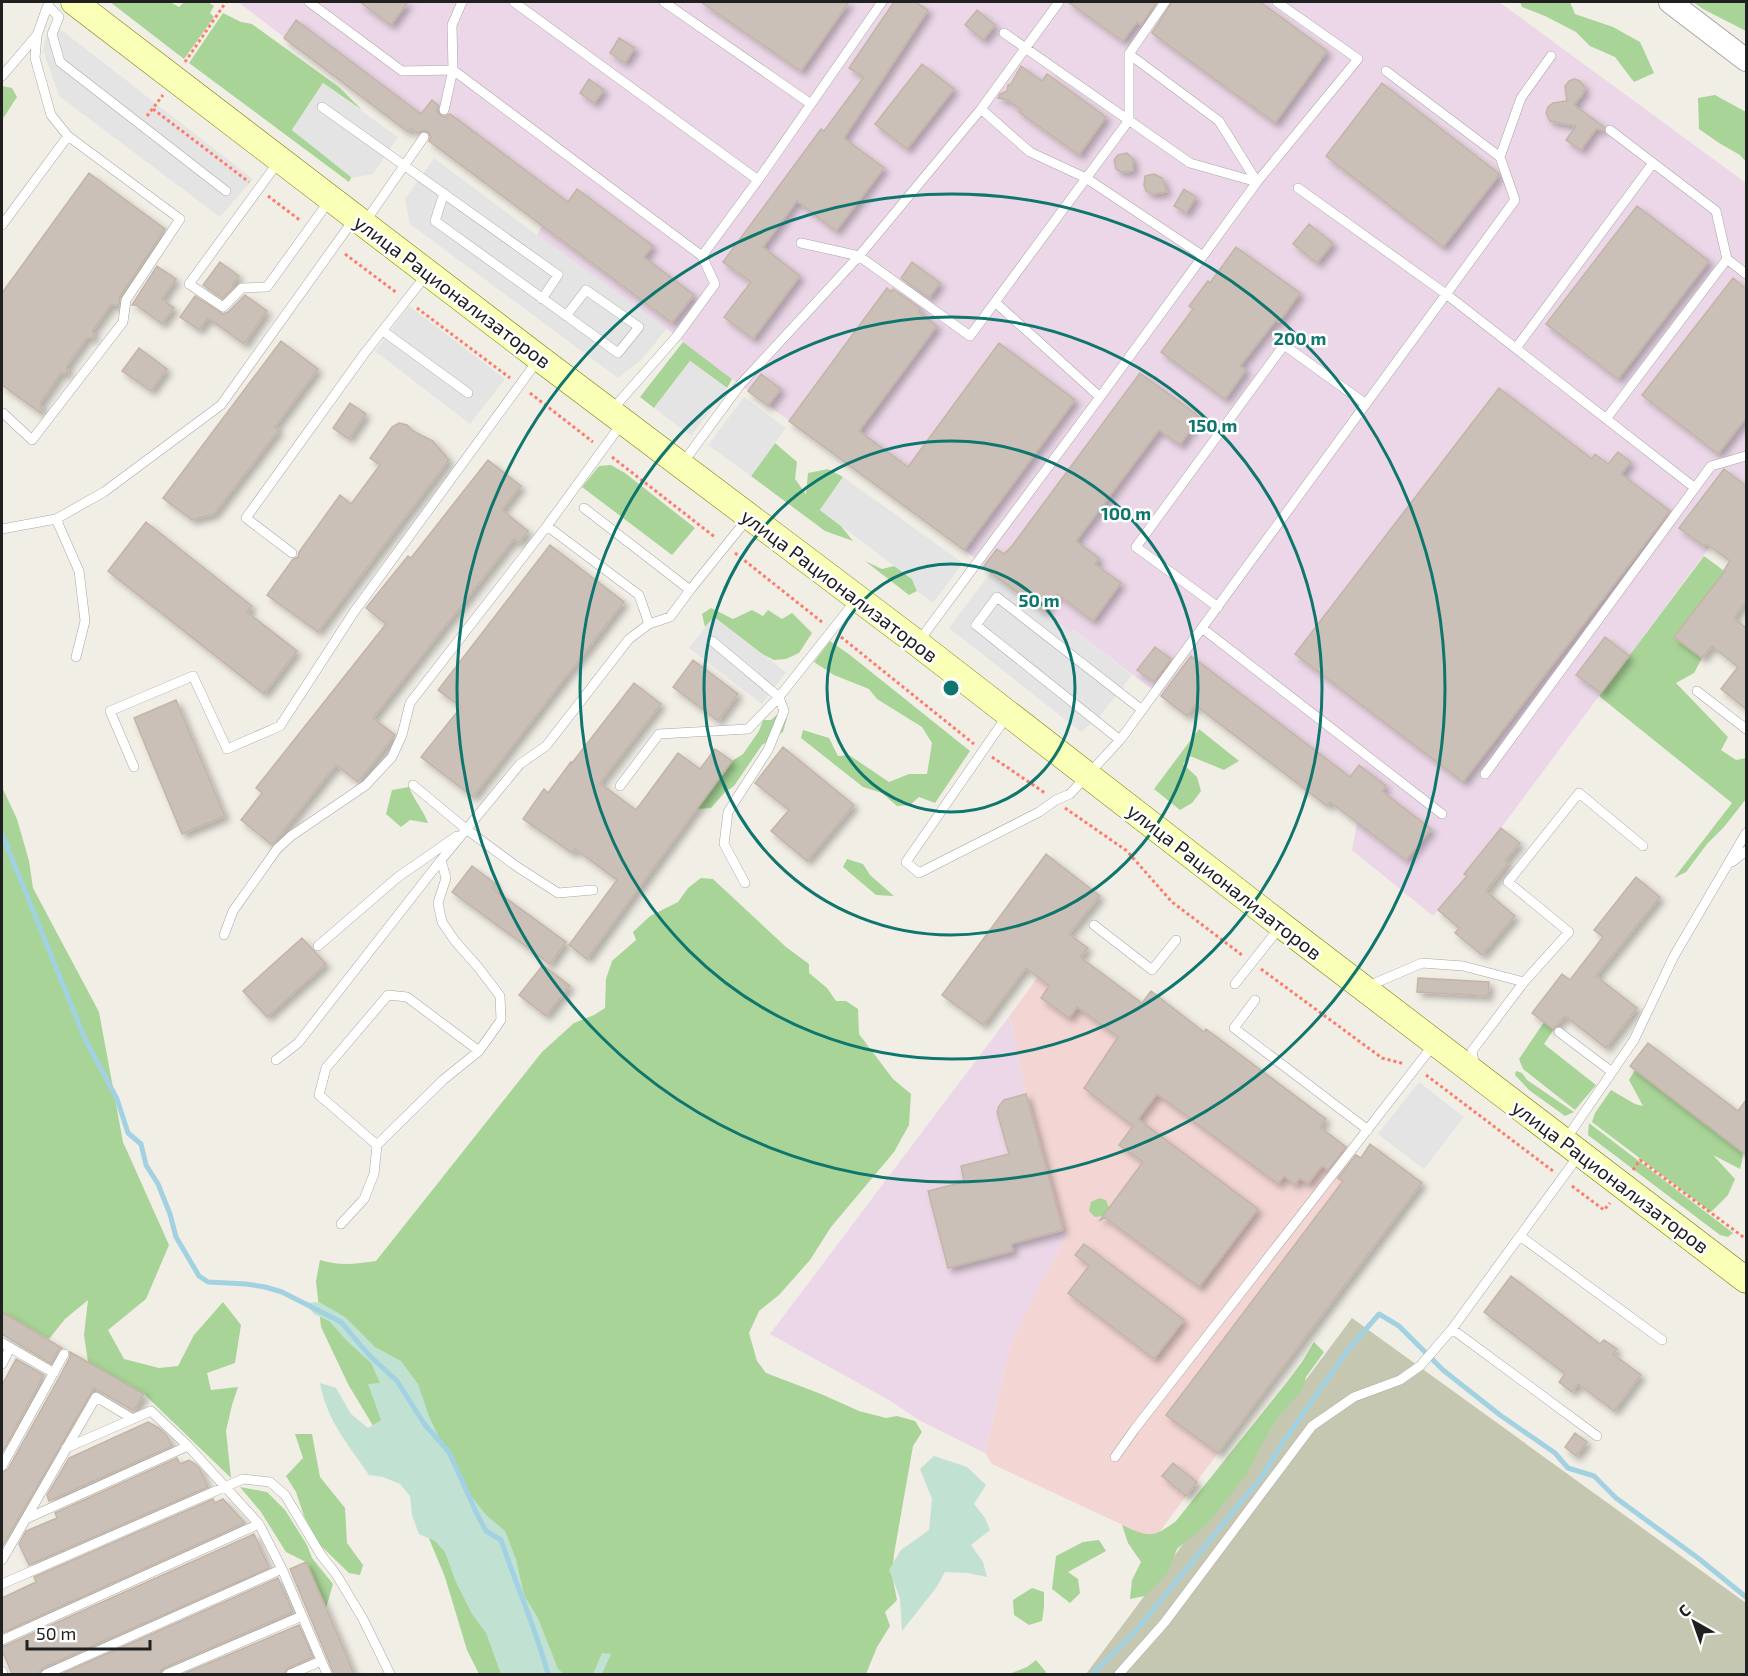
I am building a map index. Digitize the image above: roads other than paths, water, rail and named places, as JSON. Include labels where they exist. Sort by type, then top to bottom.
[{"type":"main road","name":"улица Рационализаторов","points":[[74,2],[1089,775],[1623,1186],[1741,1272]]},
{"type":"street","points":[[1670,2],[1746,60]]},
{"type":"lane","points":[[224,935],[233,911],[277,849],[291,836],[366,785],[392,757],[402,735],[410,703],[603,450],[618,416],[715,284],[702,256],[453,70],[402,71],[309,2]]},
{"type":"lane","points":[[444,110],[453,70],[452,25],[462,2]]},
{"type":"lane","points":[[514,2],[758,180]]},
{"type":"lane","points":[[664,2],[811,104]]},
{"type":"lane","points":[[702,256],[882,2]]},
{"type":"lane","points":[[681,464],[740,385],[859,256],[981,109],[1059,2]]},
{"type":"lane","points":[[801,243],[859,256],[970,336],[1129,120],[1129,54],[1165,2]]},
{"type":"lane","points":[[917,644],[1257,182],[1358,59],[1277,2]]},
{"type":"lane","points":[[3,413],[32,440],[123,322],[126,300],[180,219],[68,136],[51,115],[35,58],[37,35],[49,4]]},
{"type":"lane","points":[[49,4],[59,17],[52,34],[60,62],[226,191]]},
{"type":"lane","points":[[1004,33],[1190,163],[1257,182]]},
{"type":"lane","points":[[2,76],[37,35]]},
{"type":"lane","points":[[1129,54],[1219,121],[1257,182]]},
{"type":"lane","points":[[1500,157],[1521,98],[1551,56]]},
{"type":"lane","points":[[1009,714],[906,862],[919,873],[1070,794],[1120,740],[1515,200],[1500,157],[1386,71]]},
{"type":"lane","points":[[322,107],[558,275],[542,299]]},
{"type":"lane","points":[[981,109],[1030,152],[1086,178],[1203,256]]},
{"type":"lane","points":[[1610,130],[1716,212],[1727,259],[1746,274]]},
{"type":"lane","points":[[2,225],[68,136]]},
{"type":"lane","points":[[2,529],[56,519],[104,492],[221,405],[334,247],[360,220],[405,165],[424,137]]},
{"type":"lane","points":[[281,160],[189,284],[224,308],[242,288],[267,287],[331,198]]},
{"type":"lane","points":[[1516,348],[1653,163]]},
{"type":"lane","points":[[1298,189],[1446,294],[1695,488]]},
{"type":"lane","points":[[444,193],[435,221],[542,299],[618,353],[639,327],[586,290],[566,316]]},
{"type":"lane","points":[[1606,419],[1727,259]]},
{"type":"lane","points":[[292,553],[246,518],[429,272]]},
{"type":"lane","points":[[995,302],[1100,397]]},
{"type":"lane","points":[[383,331],[468,393]]},
{"type":"lane","points":[[1218,607],[1136,547],[1143,537],[1284,345],[1366,404]]},
{"type":"lane","points":[[134,767],[110,711],[193,676],[227,749],[280,726],[354,612],[539,358]]},
{"type":"lane","points":[[1485,774],[1712,466],[1746,456]]},
{"type":"lane","points":[[584,508],[690,590]]},
{"type":"lane","points":[[276,1060],[298,1043],[441,860],[520,764],[546,746],[629,639],[649,624],[670,617],[749,516]]},
{"type":"lane","points":[[56,519],[79,572],[85,621],[76,657]]},
{"type":"lane","points":[[547,526],[639,595],[649,624]]},
{"type":"lane","points":[[1120,740],[976,625],[997,597],[1142,710]]},
{"type":"lane","points":[[620,786],[659,734],[748,729],[778,697],[858,599]]},
{"type":"lane","points":[[1202,628],[1442,814]]},
{"type":"lane","points":[[712,641],[778,697],[784,711],[768,750],[728,812],[724,844],[745,883]]},
{"type":"lane","points":[[1697,691],[1746,729]]},
{"type":"lane","points":[[413,785],[466,829],[516,866],[558,893],[593,890]]},
{"type":"lane","points":[[1475,1072],[1472,1051],[1524,982],[1569,932],[1508,882],[1579,793],[1643,846]]},
{"type":"lane","points":[[318,946],[398,877],[466,829]]},
{"type":"lane","points":[[1119,1674],[1165,1622],[1312,1426],[1354,1397],[1400,1380],[1420,1366],[1452,1329],[1561,1177],[1573,1147],[1612,1072],[1634,1040],[1674,956],[1746,833]]},
{"type":"lane","points":[[1728,866],[1746,851]]},
{"type":"lane","points":[[341,1224],[364,1199],[374,1174],[377,1144],[443,1080],[479,1052],[501,1020],[500,996],[442,922],[438,903],[446,878],[441,860]]},
{"type":"lane","points":[[1094,925],[1152,970],[1176,940]]},
{"type":"lane","points":[[1235,984],[1281,925]]},
{"type":"lane","points":[[1365,987],[1422,963],[1463,966],[1524,982]]},
{"type":"lane","points":[[377,1144],[319,1095],[326,1068],[388,995],[407,997],[479,1052]]},
{"type":"lane","points":[[1255,1000],[1234,1028],[1368,1130]]},
{"type":"lane","points":[[1559,1032],[1612,1072]]},
{"type":"lane","points":[[1115,1457],[1435,1042]]},
{"type":"lane","points":[[1520,1236],[1662,1340]]},
{"type":"lane","points":[[1452,1329],[1597,1436]]},
{"type":"lane","points":[[2,1364],[6,1346],[54,1373]]},
{"type":"lane","points":[[2,1466],[64,1354]]},
{"type":"lane","points":[[2,1560],[96,1397],[133,1419]]},
{"type":"lane","points":[[66,1448],[151,1411],[188,1446],[259,1524],[282,1569],[327,1674]]},
{"type":"lane","points":[[25,1520],[188,1446]]},
{"type":"lane","points":[[2,1584],[243,1479],[270,1482],[285,1495],[321,1555],[336,1574],[390,1674]]},
{"type":"lane","points":[[2,1641],[259,1524]]},
{"type":"lane","points":[[46,1674],[282,1569]]},
{"type":"lane","points":[[167,1674],[302,1616]]},
{"type":"lane","points":[[291,1674],[321,1661]]},
{"type":"waterway","points":[[2,834],[85,1039],[117,1099],[128,1133],[141,1144],[146,1165],[158,1184],[176,1237],[199,1276],[208,1282],[246,1284],[282,1292],[341,1322],[369,1355],[397,1381],[425,1425],[449,1452],[486,1531],[501,1540],[538,1640],[548,1674]]},
{"type":"waterway","points":[[1092,1674],[1135,1632],[1263,1475],[1283,1442],[1348,1350],[1379,1314],[1399,1326],[1443,1370],[1500,1415],[1555,1453],[1568,1468],[1594,1476],[1616,1498],[1698,1558],[1746,1597]]}]
